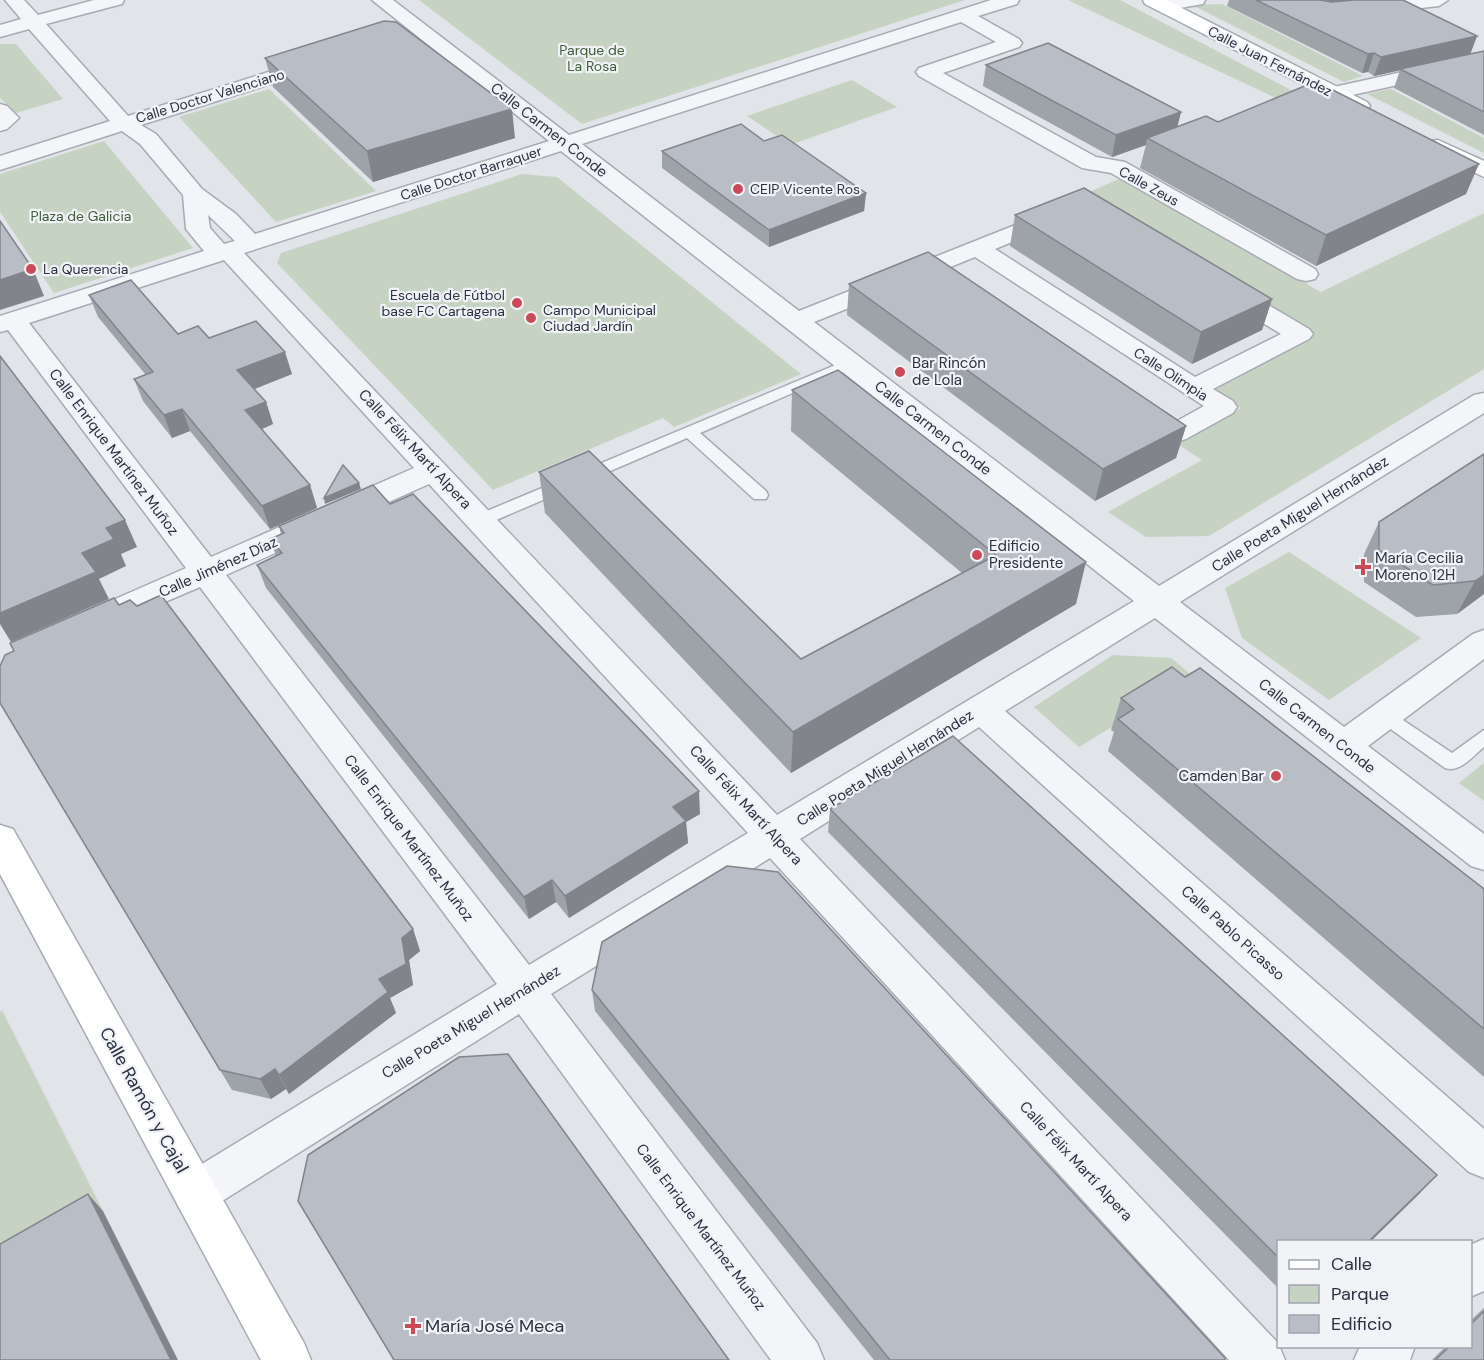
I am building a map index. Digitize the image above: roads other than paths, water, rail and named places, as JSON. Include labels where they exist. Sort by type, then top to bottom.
[{"type":"street","name":"Calle Félix Martí Alpera","points":[[14,0],[123,123],[147,140],[194,194],[228,219],[233,249]]},
{"type":"street","points":[[0,31],[115,0]]},
{"type":"street","name":"Calle Carmen Conde","points":[[381,0],[410,35],[565,143],[1484,855]]},
{"type":"street","name":"Calle Doctor Barraquer","points":[[7,322],[1010,0]]},
{"type":"street","points":[[1158,3],[1196,0]]},
{"type":"street","points":[[1347,10],[1370,3],[1439,0]]},
{"type":"street","name":"Calle Juan Fernández","points":[[1158,3],[1374,114]]},
{"type":"street","name":"Calle Zeus","points":[[962,15],[1012,43],[926,72],[1090,163],[1116,168],[1306,274]]},
{"type":"street","name":"Calle Doctor Valenciano","points":[[0,163],[331,59]]},
{"type":"street","points":[[1334,93],[1484,60]]},
{"type":"street","points":[[0,110],[9,118],[0,125]]},
{"type":"street","points":[[1424,140],[1484,170]]},
{"type":"street","points":[[1116,168],[1147,155]]},
{"type":"street","name":"Calle Félix Martí Alpera","points":[[194,194],[198,229],[233,249],[481,520],[1261,1360]]},
{"type":"street","points":[[796,321],[942,272],[977,248],[1071,210]]},
{"type":"street","name":"Calle Olimpia","points":[[977,248],[1223,407],[1176,433],[1128,400]]},
{"type":"street","points":[[1194,388],[1300,334],[1210,282]]},
{"type":"street","name":"Calle Enrique Martínez Muñoz","points":[[7,322],[206,572],[524,989],[800,1360]]},
{"type":"street","name":"Calle Poeta Miguel Hernández","points":[[195,1193],[1484,401]]},
{"type":"street","name":"Calle Jiménez Díaz","points":[[63,635],[435,470]]},
{"type":"street","points":[[1343,746],[1484,642]]},
{"type":"street","name":"Calle Pablo Picasso","points":[[981,710],[1484,1157]]},
{"type":"street","name":"Calle Ramón y Cajal","points":[[0,840],[287,1360]]},
{"type":"street","points":[[1472,1272],[1484,1262]]},
{"type":"street","points":[[1378,1360],[1391,1348]]},
{"type":"lane","points":[[481,520],[850,363]]},
{"type":"lane","points":[[690,432],[760,495]]},
{"type":"lane","points":[[1385,715],[1452,763],[1484,737]]},
{"type":"place","name":"CEIP Vicente Ros","points":[[738,189]]},
{"type":"place","name":"La Querencia","points":[[31,269]]},
{"type":"place","name":"Escuela de Fútbol base FC Cartagena","points":[[517,303]]},
{"type":"place","name":"Campo Municipal Ciudad Jardín","points":[[531,318]]},
{"type":"place","name":"Bar Rincón de Lola","points":[[900,372]]},
{"type":"place","name":"Edificio Presidente","points":[[977,555]]},
{"type":"place","name":"María Cecilia Moreno 12H","points":[[1363,567]]},
{"type":"place","name":"Camden Bar","points":[[1276,776]]},
{"type":"place","name":"María José Meca","points":[[413,1326]]},
{"type":"park label","name":"Parque de La Rosa","points":[[592,58]]},
{"type":"park label","name":"Plaza de Galicia","points":[[81,216]]}]
